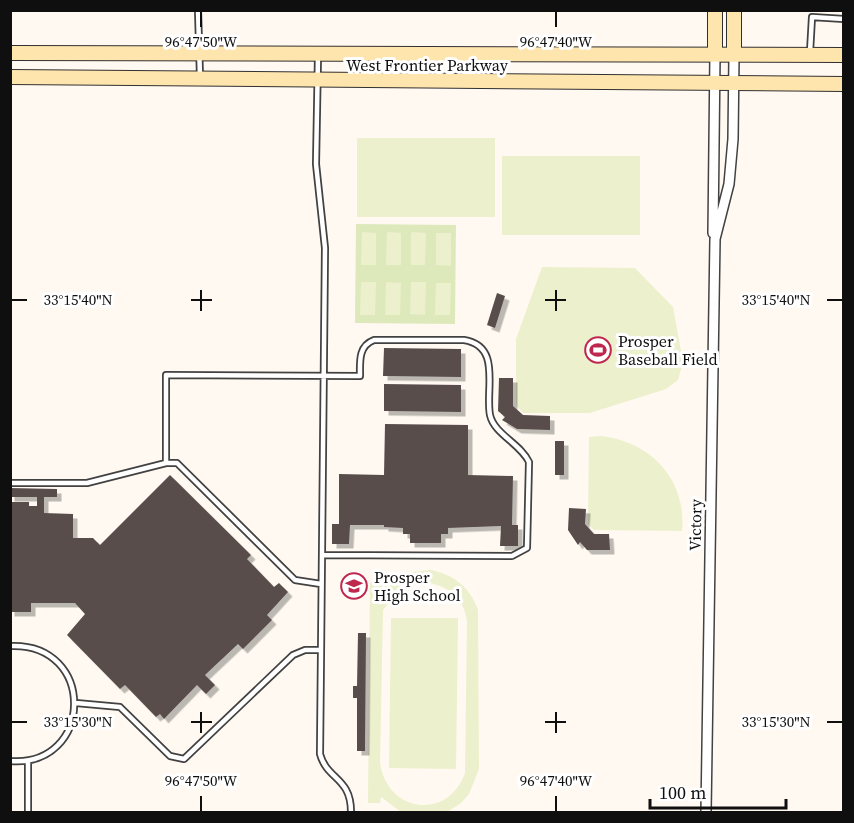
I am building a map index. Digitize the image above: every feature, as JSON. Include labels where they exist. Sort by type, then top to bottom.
[{"type":"street","points":[[715,10],[715,54]]},
{"type":"street","points":[[734,10],[734,55]]},
{"type":"street","name":"West Frontier Parkway","points":[[10,53],[843,55]]},
{"type":"street","name":"Victory","points":[[715,54],[712,230],[715,238]]},
{"type":"street","name":"Victory","points":[[706,813],[715,238],[729,184],[734,55]]},
{"type":"street","name":"West Frontier Parkway","points":[[10,77],[843,84]]},
{"type":"lane","points":[[198,10],[200,80]]},
{"type":"lane","points":[[810,55],[812,17],[843,18]]},
{"type":"lane","points":[[318,53],[316,164],[325,234],[321,758],[348,791],[351,813]]},
{"type":"lane","points":[[166,463],[166,375],[360,376],[362,350],[367,343],[374,340],[464,340],[481,347],[490,366],[491,420],[529,462],[529,541],[526,550],[512,556],[322,555]]},
{"type":"lane","points":[[10,483],[87,483],[166,463],[181,465],[295,580],[321,584]]},
{"type":"lane","points":[[10,646],[35,649],[56,661],[70,679],[75,703],[72,722],[63,740],[47,753],[28,761],[10,761]]},
{"type":"lane","points":[[75,703],[120,706],[170,756],[184,759],[293,655],[305,650],[321,651]]},
{"type":"lane","points":[[28,761],[28,813]]},
{"type":"green space","points":[[357,138],[495,138],[495,217],[357,217]]},
{"type":"green space","points":[[502,156],[640,156],[640,235],[502,235]]},
{"type":"green space","points":[[356,224],[456,225],[455,324],[355,323]]},
{"type":"green space","points":[[362,232],[376,233],[376,265],[361,265]]},
{"type":"green space","points":[[387,232],[401,233],[401,265],[386,265]]},
{"type":"green space","points":[[411,232],[426,233],[425,265],[411,265]]},
{"type":"green space","points":[[436,233],[451,233],[451,266],[436,265]]},
{"type":"green space","name":"Prosper Baseball Field","points":[[542,267],[635,268],[673,307],[683,362],[678,380],[666,389],[590,413],[523,413],[516,405],[516,339]]},
{"type":"green space","points":[[361,282],[376,282],[375,315],[360,315]]},
{"type":"green space","points":[[386,282],[401,283],[400,315],[385,315]]},
{"type":"green space","points":[[411,282],[426,282],[425,315],[410,314]]},
{"type":"green space","points":[[436,283],[451,283],[450,315],[435,315]]},
{"type":"green space","points":[[589,437],[618,439],[635,446],[662,466],[672,480],[678,495],[682,512],[682,531],[594,530],[588,524]]},
{"type":"green space","points":[[431,570],[447,575],[466,589],[478,610],[479,769],[469,794],[461,803],[447,812],[401,812],[381,797],[380,803],[368,803],[370,582],[382,583],[382,589],[403,573]],"holes":[[[424,582],[447,589],[458,599],[467,621],[465,773],[457,788],[446,799],[432,804],[419,805],[405,801],[394,792],[385,780],[380,763],[383,610],[399,590]]]},
{"type":"green space","points":[[391,618],[458,618],[456,769],[389,768]]},
{"type":"building","points":[[497,293],[505,296],[495,328],[487,325]]},
{"type":"building","points":[[384,348],[461,349],[461,377],[383,376]]},
{"type":"building","points":[[499,378],[513,378],[513,406],[523,415],[550,416],[550,430],[517,429],[502,420],[505,417],[498,411]]},
{"type":"building","points":[[384,384],[461,385],[461,412],[384,411]]},
{"type":"building","points":[[385,424],[468,425],[468,475],[513,476],[512,525],[518,525],[518,546],[500,546],[501,526],[448,528],[448,534],[441,534],[441,543],[410,543],[410,534],[403,534],[403,528],[384,527],[384,525],[350,525],[349,544],[332,544],[332,524],[339,524],[339,474],[384,475]]},
{"type":"building","points":[[555,441],[564,441],[564,475],[555,475]]},
{"type":"building","points":[[170,475],[251,555],[247,559],[274,587],[279,583],[288,592],[267,615],[272,620],[243,649],[238,644],[205,675],[215,685],[206,694],[197,685],[164,719],[160,714],[156,717],[125,685],[120,689],[67,635],[85,614],[75,603],[31,603],[31,612],[10,612],[10,502],[29,502],[29,506],[37,506],[37,497],[10,497],[10,488],[57,489],[57,497],[44,497],[44,513],[73,514],[73,538],[93,538],[100,545]]},
{"type":"building","points":[[569,508],[586,509],[585,524],[594,534],[609,534],[610,550],[587,550],[580,542],[578,545],[568,530]]},
{"type":"building","points":[[358,633],[366,633],[365,751],[357,751],[357,698],[353,698],[353,686],[357,686]]},
{"type":"place","name":"Prosper Baseball Field","points":[[598,350]]},
{"type":"place","name":"Prosper High School","points":[[354,586]]}]
